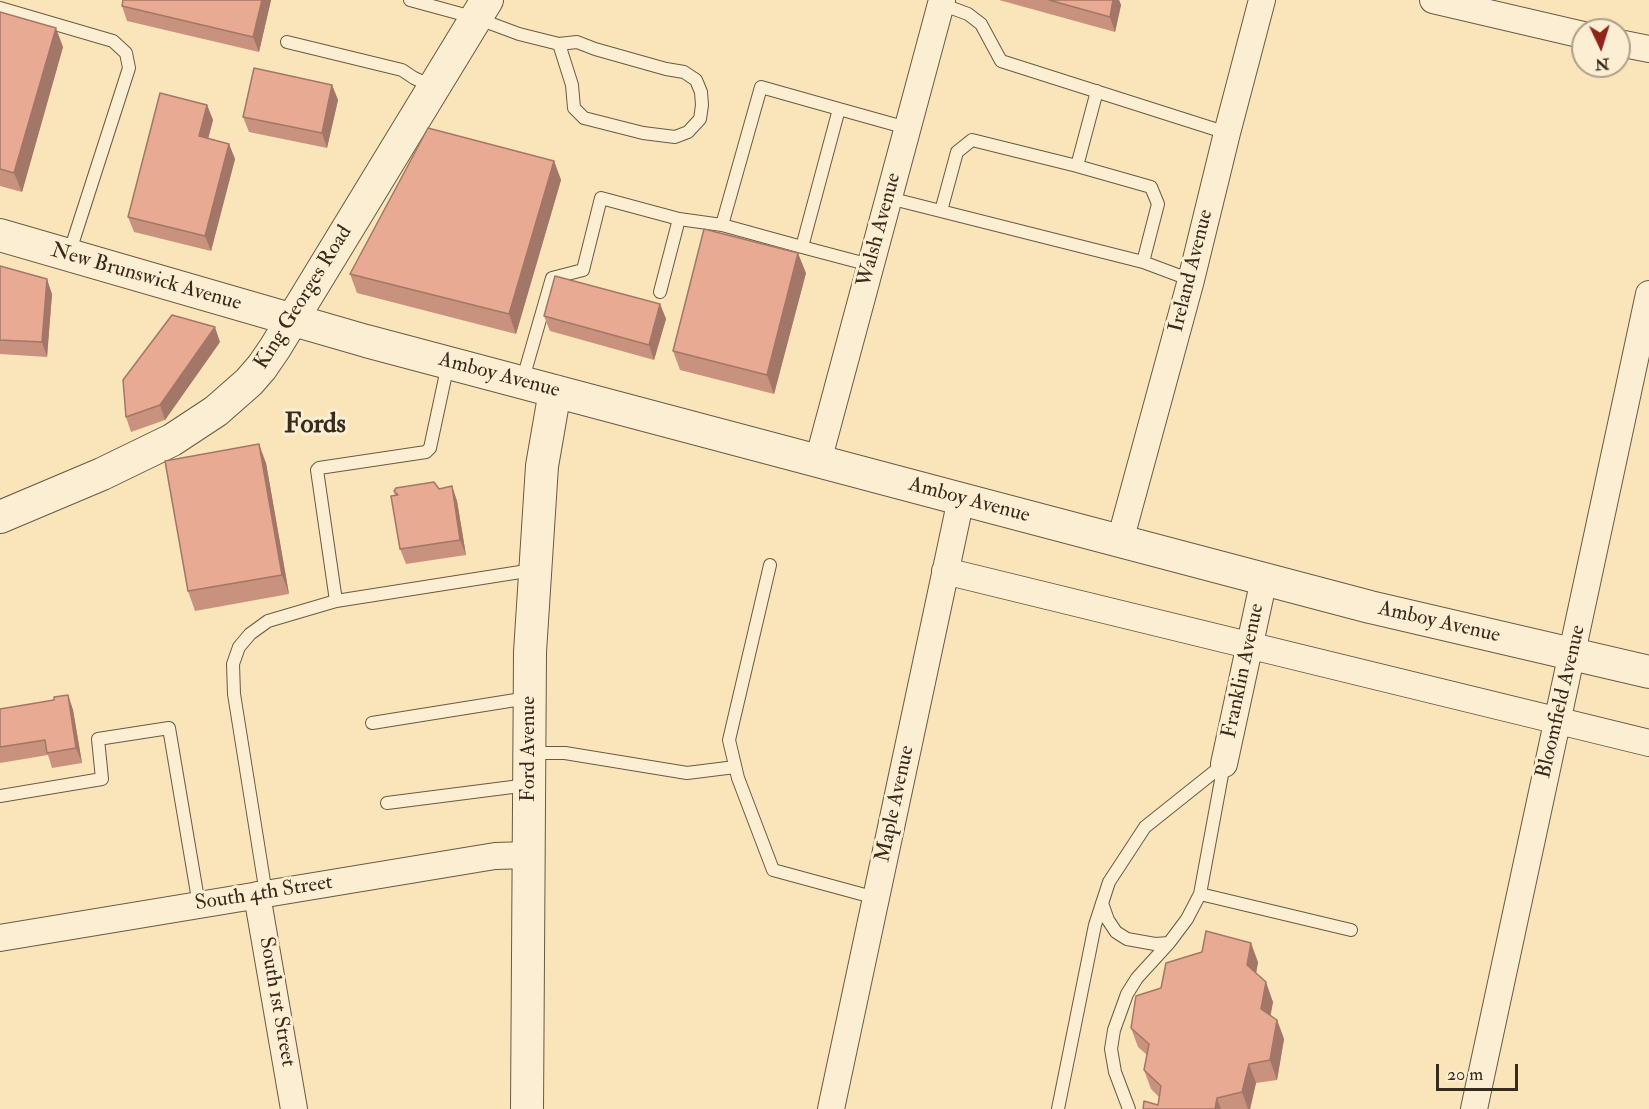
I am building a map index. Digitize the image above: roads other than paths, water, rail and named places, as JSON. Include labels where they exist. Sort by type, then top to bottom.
[{"type":"street","name":"Ireland Avenue","points":[[1120,541],[1191,280],[1262,0]]},
{"type":"street","points":[[1433,0],[1571,32]]},
{"type":"street","name":"Walsh Avenue","points":[[818,461],[941,2]]},
{"type":"street","name":"King Georges Road","points":[[0,516],[132,461],[192,428],[216,411],[249,382],[262,367],[292,320],[481,9]]},
{"type":"street","points":[[1631,45],[1649,49]]},
{"type":"street","name":"New Brunswick Avenue","points":[[0,236],[292,320]]},
{"type":"street","name":"Bloomfield Avenue","points":[[1474,1109],[1649,294]]},
{"type":"street","name":"Amboy Avenue","points":[[292,320],[1370,607],[1649,672]]},
{"type":"street","name":"Ford Avenue","points":[[527,1109],[529,697],[534,570],[542,466],[555,391]]},
{"type":"street","name":"Maple Avenue","points":[[831,1109],[961,499]]},
{"type":"street","points":[[945,571],[1649,744]]},
{"type":"street","name":"Franklin Avenue","points":[[1224,764],[1264,579]]},
{"type":"street","name":"South 4th Street","points":[[0,938],[495,856],[528,855]]},
{"type":"street","name":"South 1st Street","points":[[262,895],[294,1109]]},
{"type":"lane","points":[[410,0],[481,9],[519,34],[559,44],[577,42],[666,69],[684,72],[696,80],[701,92],[700,119],[688,132],[675,137],[643,133],[584,118],[574,108],[572,85],[559,44]]},
{"type":"lane","points":[[941,2],[968,14],[981,24],[1001,61],[1227,133]]},
{"type":"lane","points":[[0,8],[113,41],[126,54],[129,68],[69,255]]},
{"type":"lane","points":[[287,42],[402,70],[434,87]]},
{"type":"lane","points":[[722,225],[761,87],[907,128]]},
{"type":"lane","points":[[1077,166],[1096,91]]},
{"type":"lane","points":[[802,247],[839,109]]},
{"type":"lane","points":[[941,211],[957,152],[972,140],[1077,166],[1150,187],[1158,204],[1143,262]]},
{"type":"lane","points":[[522,382],[552,278],[583,270],[601,198],[679,219],[722,225],[870,265]]},
{"type":"lane","points":[[889,198],[1143,262],[1191,280]]},
{"type":"lane","points":[[660,292],[679,219]]},
{"type":"lane","points":[[336,601],[317,470],[426,452],[430,448],[448,362]]},
{"type":"lane","points":[[770,565],[729,740],[735,766],[773,870],[876,898]]},
{"type":"lane","points":[[262,895],[234,694],[233,664],[239,647],[250,634],[268,621],[336,601],[534,570]]},
{"type":"lane","points":[[372,723],[529,697]]},
{"type":"lane","points":[[0,796],[102,779],[98,740],[169,728],[199,905]]},
{"type":"lane","points":[[529,753],[564,753],[687,773],[735,766]]},
{"type":"lane","points":[[1128,1109],[1115,1072],[1111,1049],[1113,1030],[1119,1011],[1132,986],[1187,919],[1200,894],[1224,764]]},
{"type":"lane","points":[[1058,1109],[1095,924],[1109,882],[1145,827],[1224,764]]},
{"type":"lane","points":[[387,803],[529,785]]},
{"type":"lane","points":[[1200,894],[1351,930]]},
{"type":"lane","points":[[1102,902],[1108,920],[1116,932],[1140,943],[1169,943]]},
{"type":"district","name":"Fords","points":[[315,426]]}]
